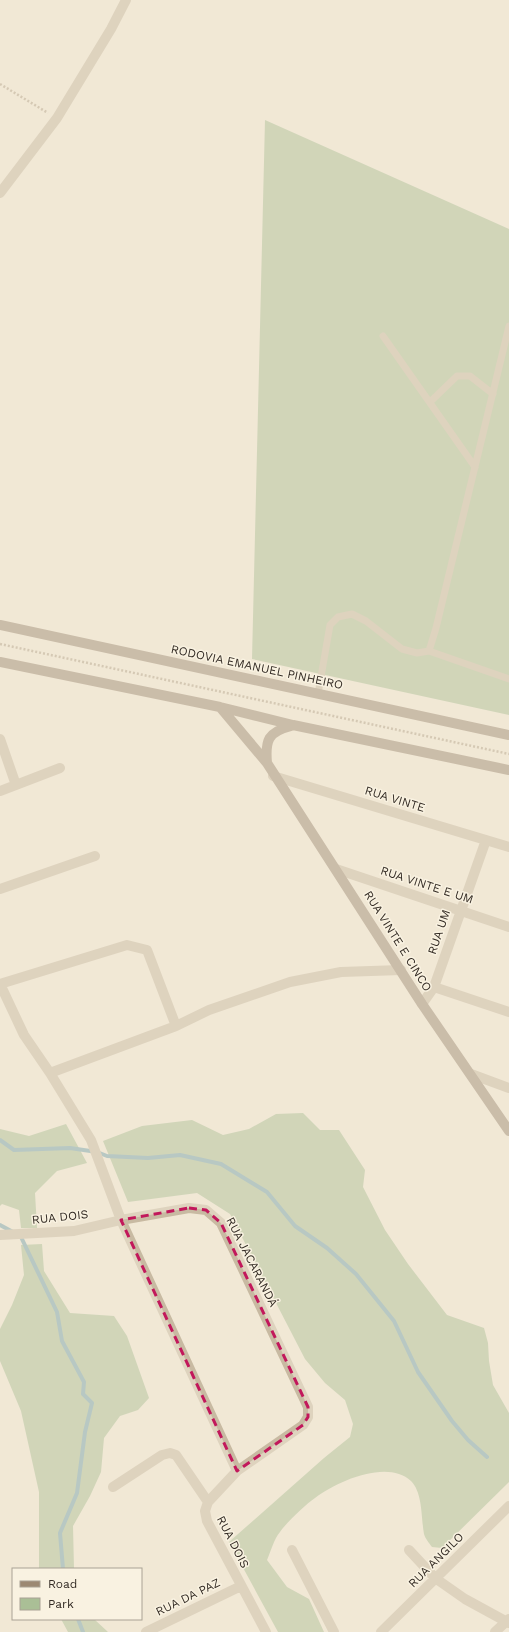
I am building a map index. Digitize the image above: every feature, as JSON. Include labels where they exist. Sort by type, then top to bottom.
[{"type":"main road","name":"RODOVIA EMANUEL PINHEIRO","points":[[0,625],[509,735]]},
{"type":"main road","points":[[0,662],[220,707],[293,725],[509,770]]},
{"type":"main road","name":"RUA VINTE E CINCO","points":[[220,707],[266,763],[422,1004],[509,1131]]},
{"type":"main road","points":[[266,763],[266,750],[269,738],[277,729],[293,725]]},
{"type":"street","points":[[0,193],[56,118],[111,29],[126,0]]},
{"type":"street","points":[[0,740],[16,785]]},
{"type":"street","points":[[0,791],[60,768]]},
{"type":"street","name":"RUA VINTE","points":[[273,776],[509,847]]},
{"type":"street","name":"RUA UM","points":[[422,1004],[434,987],[486,840]]},
{"type":"street","points":[[0,890],[95,856]]},
{"type":"street","name":"RUA VINTE E UM","points":[[336,869],[509,927]]},
{"type":"street","points":[[113,1487],[162,1455],[170,1453],[176,1455],[208,1502],[237,1471],[121,1220],[92,1140],[24,1035],[0,984],[127,945],[147,950],[176,1026]]},
{"type":"street","points":[[50,1073],[176,1026],[209,1010],[290,982],[341,972],[401,970]]},
{"type":"street","points":[[434,987],[509,1012]]},
{"type":"street","points":[[471,1074],[509,1088]]},
{"type":"street","name":"RUA JACARANDÁ","points":[[121,1220],[189,1208],[206,1210],[221,1223],[308,1407],[308,1417],[303,1425],[237,1471]]},
{"type":"street","name":"RUA DOIS","points":[[0,1235],[74,1231],[121,1220]]},
{"type":"street","name":"RUA DOIS","points":[[208,1502],[205,1511],[207,1521],[266,1632]]},
{"type":"street","name":"RUA ANGILO","points":[[381,1632],[509,1506]]},
{"type":"street","points":[[292,1550],[334,1632]]},
{"type":"street","points":[[409,1550],[435,1578],[465,1599],[508,1621],[495,1632]]},
{"type":"street","name":"RUA DA PAZ","points":[[146,1632],[241,1586]]},
{"type":"lane","points":[[429,651],[436,628],[509,326]]},
{"type":"lane","points":[[383,336],[475,467]]},
{"type":"lane","points":[[430,402],[457,376],[470,376],[493,394]]},
{"type":"lane","points":[[318,694],[330,625],[338,617],[352,614],[366,622],[402,649],[416,653],[429,651],[509,680]]},
{"type":"path","points":[[0,84],[56,118]]},
{"type":"path","points":[[0,644],[509,754]]},
{"type":"highlighted area","points":[[189,1208],[206,1210],[221,1223],[308,1407],[308,1417],[303,1425],[237,1471],[121,1220]]},
{"type":"green space","points":[[265,120],[509,229],[509,715],[252,659]]},
{"type":"green space","points":[[303,1113],[320,1130],[339,1130],[365,1170],[363,1187],[385,1230],[408,1264],[447,1315],[484,1328],[488,1343],[493,1385],[509,1413],[509,1482],[442,1548],[432,1547],[425,1537],[418,1492],[411,1481],[401,1475],[389,1472],[376,1472],[349,1479],[324,1491],[291,1519],[283,1528],[276,1538],[267,1560],[287,1587],[309,1599],[324,1632],[278,1632],[229,1542],[350,1437],[353,1424],[345,1400],[325,1383],[305,1359],[230,1214],[197,1193],[128,1202],[103,1141],[142,1126],[192,1120],[223,1135],[249,1129],[276,1114]]},
{"type":"green space","points":[[66,1124],[87,1163],[57,1171],[35,1193],[37,1228],[21,1228],[19,1210],[2,1204],[0,1206],[0,1129],[29,1136]]},
{"type":"green space","points":[[42,1244],[44,1271],[70,1313],[114,1316],[127,1336],[149,1398],[138,1410],[120,1416],[104,1438],[101,1472],[90,1496],[73,1526],[74,1568],[39,1568],[39,1492],[21,1411],[0,1361],[0,1329],[12,1305],[24,1275],[21,1245]]},
{"type":"green space","points":[[62,1620],[95,1620],[108,1632],[68,1632]]},
{"type":"waterway","points":[[0,1140],[14,1150],[70,1148],[97,1152],[107,1156],[148,1158],[180,1155],[221,1164],[267,1192],[295,1226],[327,1248],[356,1274],[394,1321],[418,1372],[452,1421],[468,1440],[487,1457]]},
{"type":"waterway","points":[[0,1225],[13,1232]]},
{"type":"waterway","points":[[19,1236],[21,1237],[57,1312],[62,1341],[84,1382],[83,1394],[92,1403],[85,1432],[77,1493],[60,1533],[63,1568]]},
{"type":"waterway","points":[[78,1620],[83,1632]]}]
